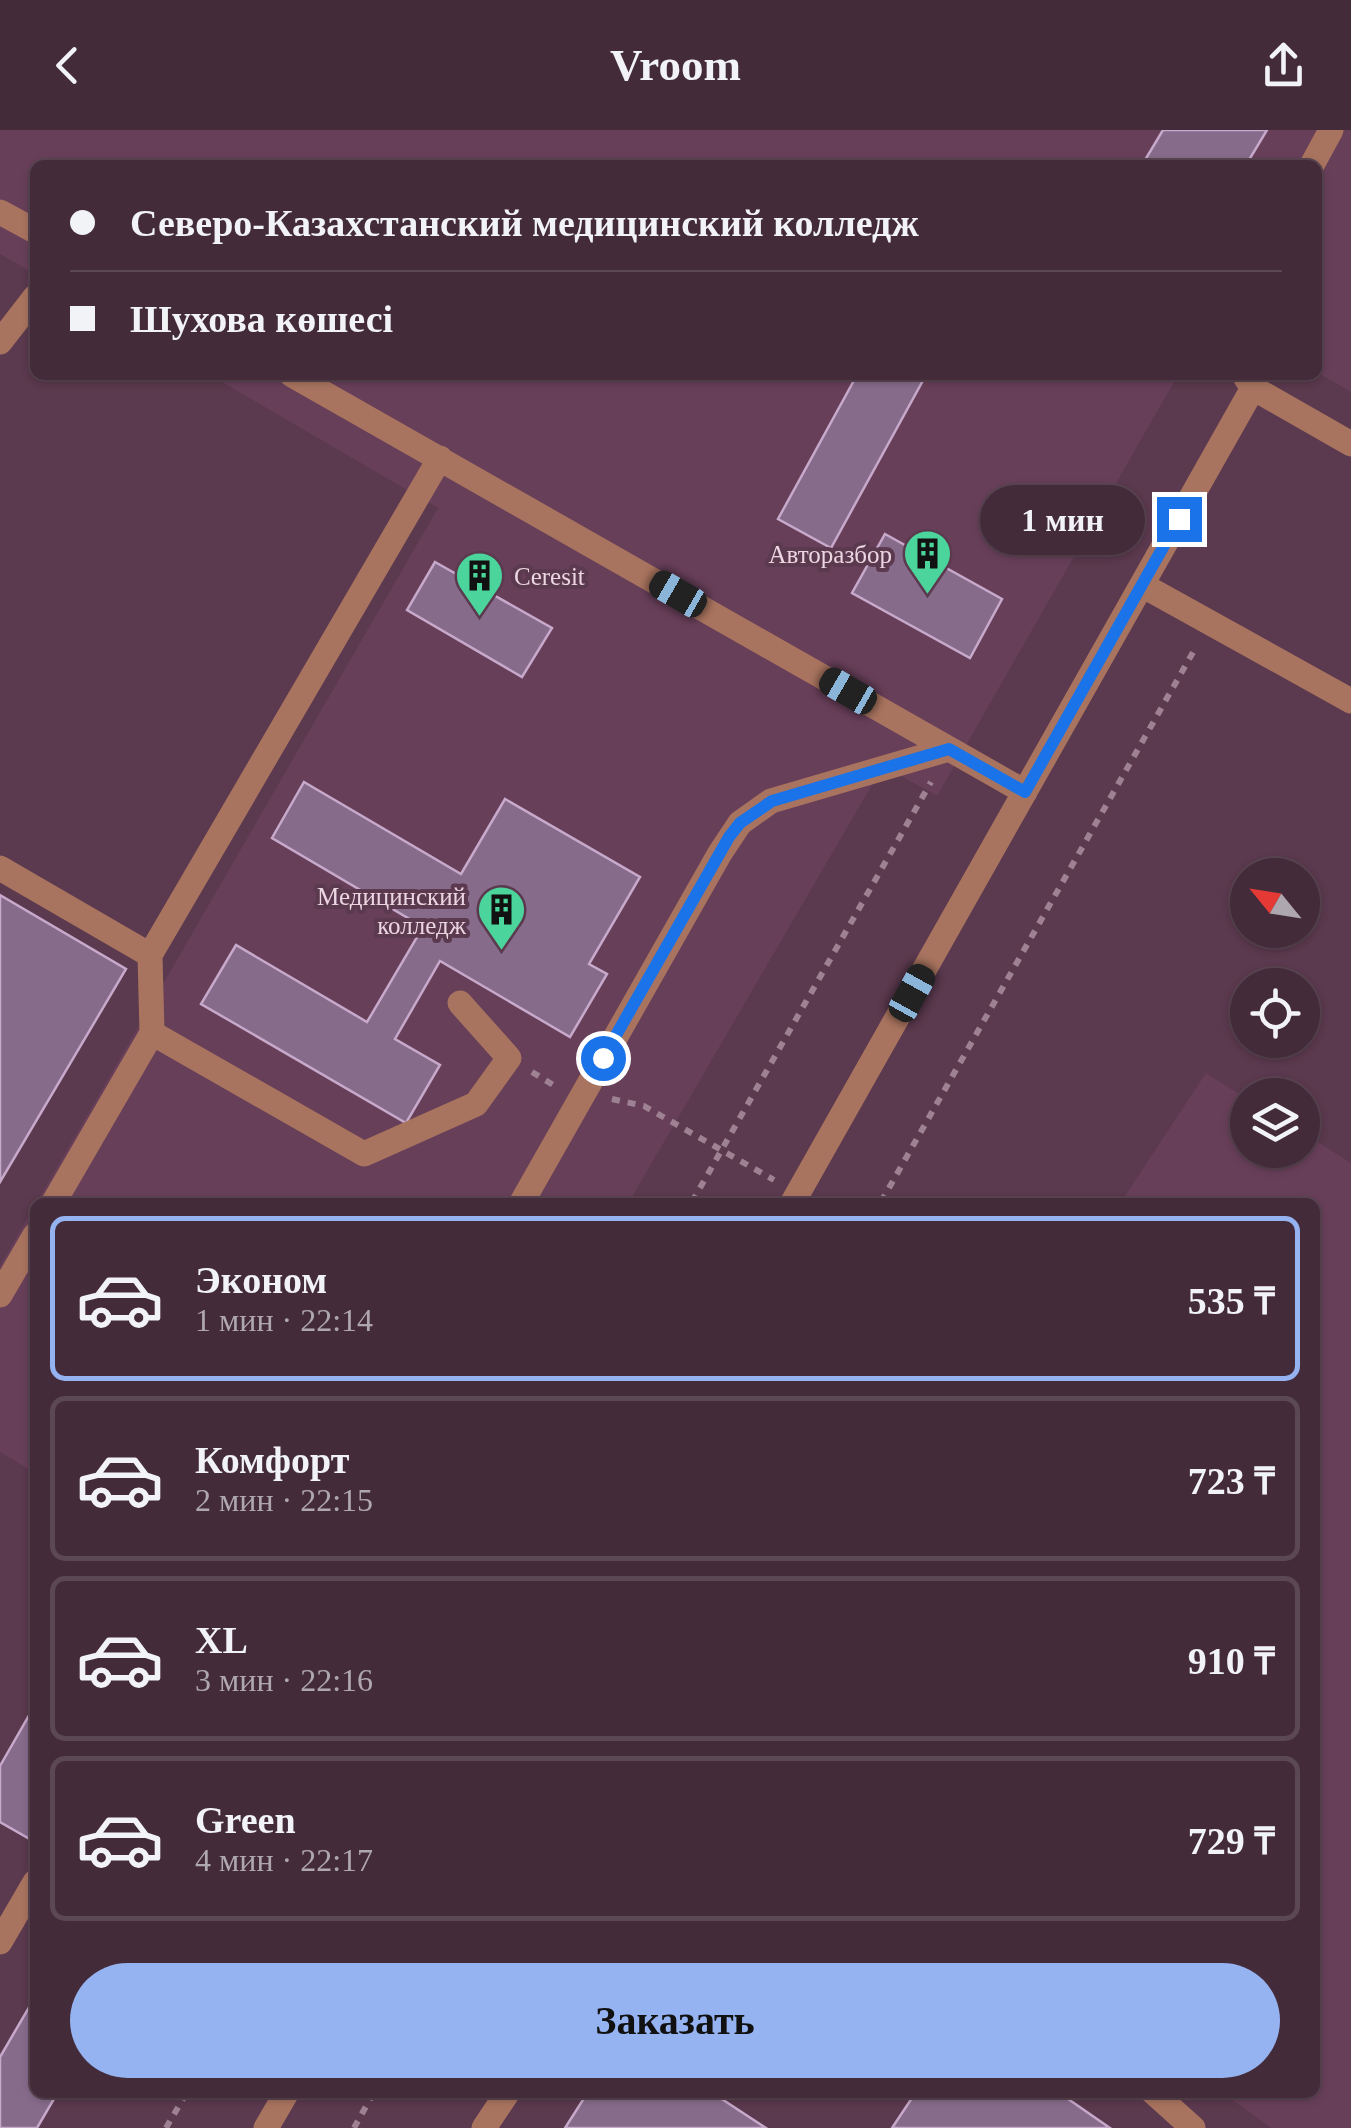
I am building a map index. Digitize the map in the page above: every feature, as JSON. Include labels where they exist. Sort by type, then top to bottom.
[{"type":"street","points":[[1315,160],[1331,130]]},
{"type":"street","points":[[0,212],[30,228]]},
{"type":"street","points":[[0,342],[30,304]]},
{"type":"street","points":[[301,380],[1025,792]]},
{"type":"street","points":[[796,1198],[1142,585],[1249,382],[1351,444]]},
{"type":"street","points":[[56,1198],[152,1033],[150,955],[440,458]]},
{"type":"street","points":[[1142,585],[1351,701]]},
{"type":"street","points":[[524,1198],[740,823],[772,801],[949,749]]},
{"type":"street","points":[[0,868],[150,955]]},
{"type":"street","points":[[152,1033],[364,1154],[476,1104],[510,1058],[460,1004]]},
{"type":"street","points":[[0,1295],[30,1244]]},
{"type":"street","points":[[0,1942],[30,1891]]},
{"type":"street","points":[[266,2128],[283,2098]]},
{"type":"street","points":[[484,2128],[504,2098]]},
{"type":"street","points":[[1159,2098],[1193,2128]]},
{"type":"path","points":[[882,1198],[1211,622]]},
{"type":"path","points":[[694,1198],[949,749]]},
{"type":"path","points":[[510,1058],[554,1086],[644,1106],[796,1198]]},
{"type":"path","points":[[166,2128],[184,2098]]},
{"type":"path","points":[[354,2128],[371,2098]]},
{"type":"shaded area","points":[[0,130],[1351,130],[1351,392],[1322,375],[1322,160],[30,160],[30,271],[0,254]]},
{"type":"shaded area","points":[[219,380],[1175,380],[937,796],[883,766],[631,1198],[39,1198],[438,508]]},
{"type":"shaded area","points":[[1206,1073],[1230,1088],[1230,1168],[1320,1168],[1320,1144],[1351,1163],[1351,2128],[1271,2128],[1230,2098],[1320,2098],[1320,1198],[1124,1198]]},
{"type":"shaded area","points":[[30,1214],[30,1470],[0,1452],[0,1266]]},
{"type":"building","points":[[1163,130],[1267,130],[1249,160],[1145,160]]},
{"type":"building","points":[[854,380],[923,380],[831,548],[778,519]]},
{"type":"building","name":"Авторазбор","points":[[885,534],[1002,599],[970,658],[852,593]]},
{"type":"building","name":"Ceresit","points":[[435,562],[552,628],[522,677],[407,610]]},
{"type":"building","name":"Медицинский колледж","points":[[304,782],[461,874],[505,799],[640,877],[589,964],[607,974],[570,1037],[440,961],[395,1039],[440,1065],[406,1123],[201,1004],[236,945],[367,1022],[423,927],[272,838]]},
{"type":"building","points":[[0,895],[126,969],[0,1182]]},
{"type":"building","points":[[30,1714],[30,1839],[0,1822],[0,1766]]},
{"type":"building","points":[[30,2006],[30,2098],[54,2098],[37,2128],[0,2128],[0,2057]]},
{"type":"building","points":[[584,2098],[720,2098],[766,2128],[565,2128]]},
{"type":"building","points":[[912,2098],[1067,2098],[1110,2128],[892,2128]]},
{"type":"place","name":"Авторазбор","points":[[927,596]]},
{"type":"place","name":"Ceresit","points":[[479,618]]},
{"type":"place","name":"Медицинский колледж","points":[[501,952]]},
{"type":"route","points":[[603,1058],[729,837],[755,811],[772,801],[949,749],[1025,792],[1179,519]]}]
